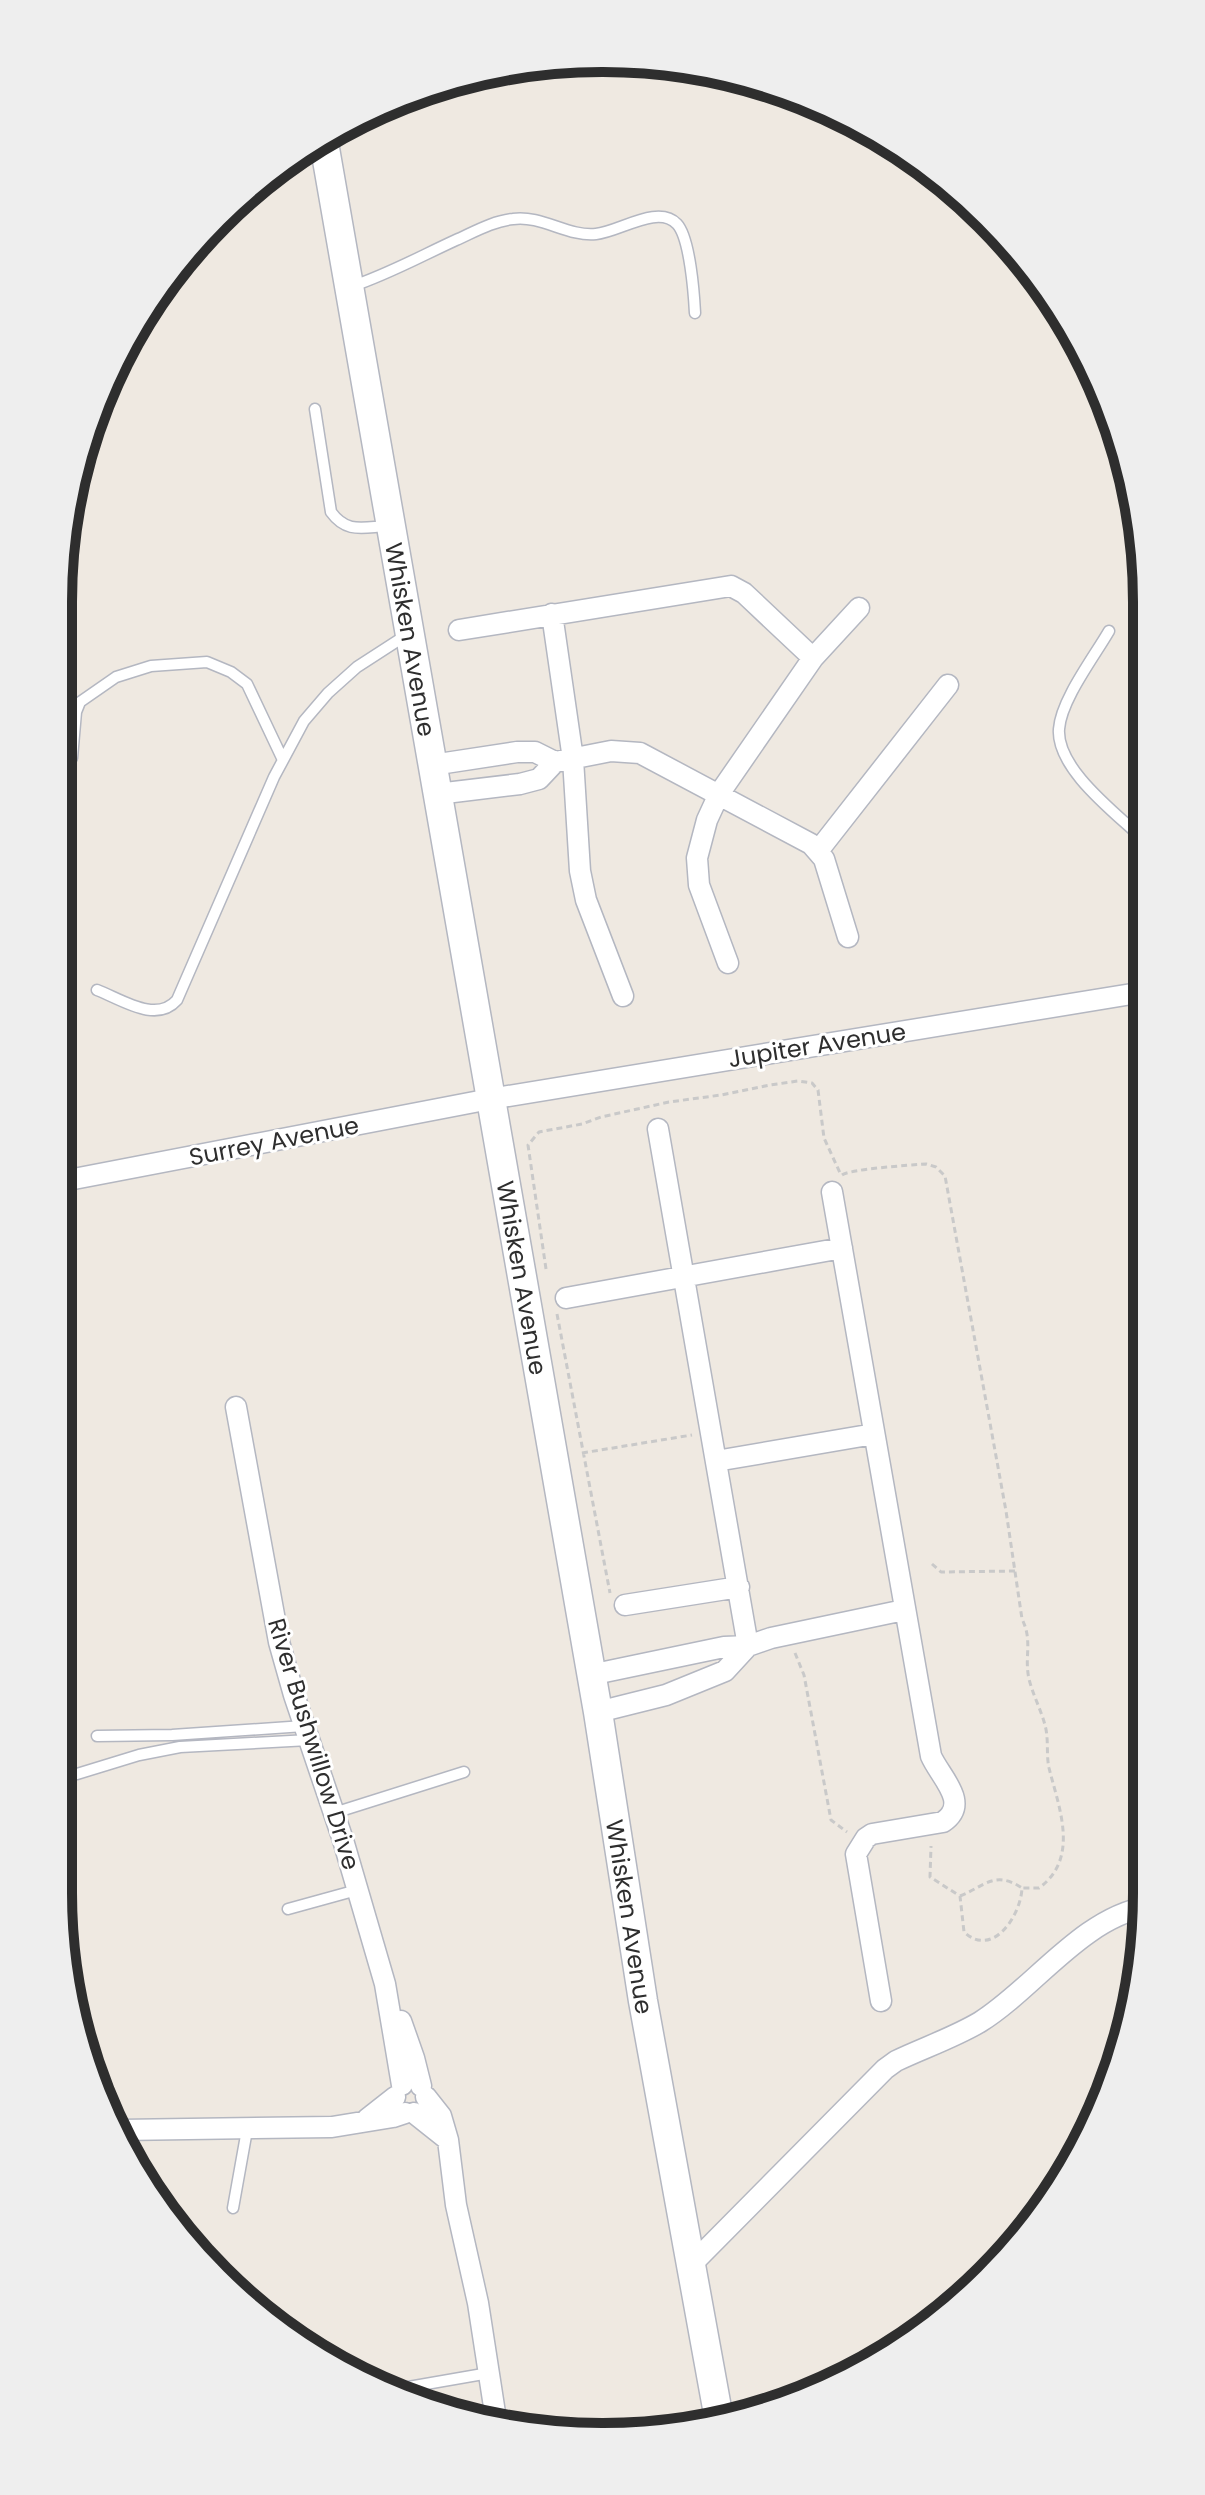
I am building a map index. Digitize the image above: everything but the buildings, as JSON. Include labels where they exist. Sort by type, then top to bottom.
[{"type":"street","name":"Whisken Avenue","points":[[325,150],[598,1712],[645,2013],[717,2410]]},
{"type":"street","points":[[459,630],[731,586],[744,593],[813,658]]},
{"type":"street","points":[[728,963],[699,885],[697,858],[707,820],[719,794],[813,658],[859,608]]},
{"type":"street","points":[[552,614],[564,761],[580,871],[586,900],[623,996]]},
{"type":"street","points":[[818,851],[948,685]]},
{"type":"street","points":[[437,794],[539,779],[564,761],[611,751],[640,753],[811,844],[824,859],[848,937]]},
{"type":"street","points":[[432,765],[517,752],[535,752],[564,761]]},
{"type":"street","points":[[486,757],[488,788]]},
{"type":"street","name":"Jupiter Avenue","points":[[490,1099],[1133,994]]},
{"type":"street","name":"Surrey Avenue","points":[[72,1179],[490,1099]]},
{"type":"street","points":[[658,1129],[748,1646]]},
{"type":"street","points":[[837,1184],[842,1248],[931,1756],[951,1788],[956,1803],[950,1817],[928,1826],[872,1834],[856,1854],[881,2001]]},
{"type":"street","points":[[560,1304],[683,1276],[842,1248]]},
{"type":"street","name":"River Bushwillow Drive","points":[[236,1407],[279,1642],[385,1984],[414,2058],[410,2099]]},
{"type":"street","points":[[716,1461],[874,1434]]},
{"type":"street","points":[[625,1605],[739,1587]]},
{"type":"street","points":[[590,1675],[724,1647],[748,1646],[792,1633],[904,1610]]},
{"type":"street","points":[[598,1712],[666,1695],[725,1671],[748,1646]]},
{"type":"street","points":[[692,2264],[885,2069],[982,2021],[1087,1935],[1113,1917],[1132,1911]]},
{"type":"street","points":[[129,2130],[247,2130],[360,2124],[410,2099],[448,2140],[456,2205],[478,2303],[495,2412]]},
{"type":"lane","points":[[348,288],[499,222],[529,219],[587,234],[609,232],[647,219],[664,217],[677,224],[682,231],[692,275],[695,313]]},
{"type":"lane","points":[[315,409],[331,512],[339,523],[349,528],[390,526]]},
{"type":"lane","points":[[1109,631],[1067,703],[1059,728],[1060,745],[1069,763],[1085,782],[1133,829]]},
{"type":"lane","points":[[97,990],[146,1010],[161,1011],[171,1007],[177,1000],[283,760],[304,721],[328,693],[357,667],[410,633]]},
{"type":"lane","points":[[72,758],[76,712],[80,702],[116,677],[151,666],[207,662],[231,672],[247,684],[283,760]]},
{"type":"lane","points":[[97,1736],[307,1733]]},
{"type":"lane","points":[[77,1774],[139,1755],[180,1747],[307,1733]]},
{"type":"lane","points":[[334,1813],[464,1772]]},
{"type":"lane","points":[[288,1909],[357,1890]]},
{"type":"lane","points":[[233,2208],[247,2130]]},
{"type":"lane","points":[[410,2387],[489,2373]]},
{"type":"path","points":[[547,1275],[528,1145],[539,1132],[669,1102],[798,1081],[812,1083],[818,1090],[824,1138],[837,1184]]},
{"type":"path","points":[[837,1184],[848,1171],[926,1164],[936,1167],[945,1176],[1006,1511],[1022,1619],[1029,1633],[1028,1677],[1045,1724],[1049,1766],[1064,1838],[1063,1849],[1052,1875],[1039,1888],[1022,1888],[1005,1879],[960,1896]]},
{"type":"path","points":[[560,1304],[559,1319],[609,1591],[613,1602],[625,1605]]},
{"type":"path","points":[[582,1453],[711,1432]]},
{"type":"path","points":[[932,1564],[941,1572],[1015,1571]]},
{"type":"path","points":[[792,1633],[796,1660],[804,1675],[831,1820],[847,1831],[866,1838]]},
{"type":"path","points":[[928,1826],[932,1853],[930,1877],[960,1896]]},
{"type":"path","points":[[960,1896],[964,1932],[979,1941],[989,1940],[1005,1930],[1013,1920],[1022,1888]]}]
